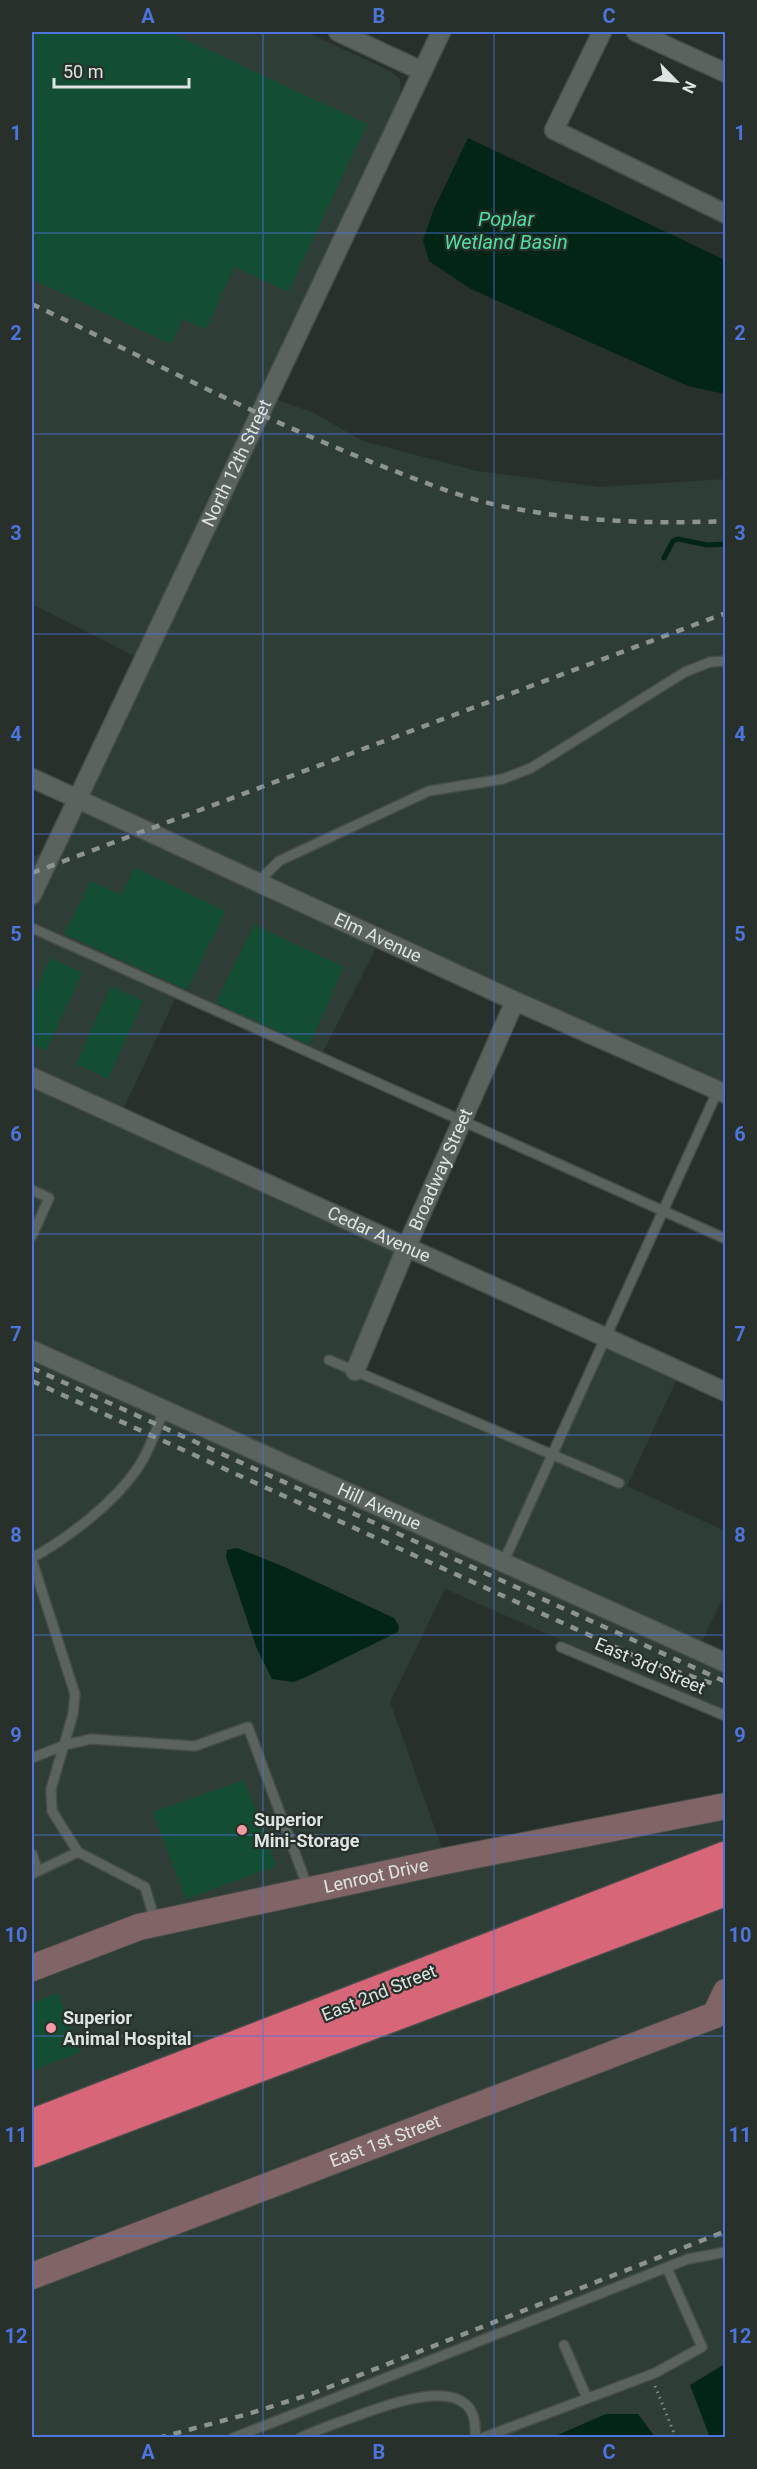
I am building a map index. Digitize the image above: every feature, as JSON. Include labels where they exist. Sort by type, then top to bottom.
[{"type":"highway","name":"East 2nd Street","points":[[32,2151],[572,1931],[726,1858]]},
{"type":"highway","name":"East 2nd Street","points":[[32,2126],[357,2002],[572,1931],[726,1889]]},
{"type":"street","points":[[338,32],[422,71]]},
{"type":"street","name":"North 12th Street","points":[[32,895],[441,32]]},
{"type":"street","points":[[602,32],[554,130],[726,214]]},
{"type":"street","points":[[636,32],[726,73]]},
{"type":"street","name":"Elm Avenue","points":[[32,778],[256,884],[722,1092]]},
{"type":"street","name":"Broadway Street","points":[[355,1371],[406,1248],[515,1001]]},
{"type":"street","name":"Cedar Avenue","points":[[32,1077],[604,1339],[726,1392]]},
{"type":"street","name":"Hill Avenue","points":[[32,1350],[726,1663]]},
{"type":"street","name":"Lenroot Drive","points":[[32,1968],[132,1929],[156,1923],[726,1806]]},
{"type":"street","name":"East 1st Street","points":[[32,2276],[720,2014],[726,1992]]},
{"type":"lane","points":[[256,884],[279,861],[429,791],[518,774],[685,672],[710,662],[726,661]]},
{"type":"lane","points":[[32,928],[726,1239]]},
{"type":"lane","points":[[503,1563],[663,1211],[722,1092]]},
{"type":"lane","points":[[32,1190],[49,1198],[32,1236]]},
{"type":"lane","points":[[329,1360],[619,1483]]},
{"type":"lane","points":[[156,1923],[145,1887],[78,1852],[56,1820],[51,1801],[54,1776],[75,1703],[74,1686],[32,1559],[75,1530],[131,1476],[146,1452],[164,1410]]},
{"type":"lane","name":"East 3rd Street","points":[[561,1647],[726,1716]]},
{"type":"lane","points":[[32,1758],[64,1744],[92,1739],[195,1746],[248,1727],[309,1890]]},
{"type":"lane","points":[[32,1854],[35,1873],[78,1852]]},
{"type":"lane","points":[[233,2438],[688,2259],[726,2252]]},
{"type":"lane","points":[[482,2438],[651,2374],[702,2347],[667,2268]]},
{"type":"lane","points":[[564,2345],[587,2398]]},
{"type":"lane","points":[[300,2438],[383,2406],[431,2395],[458,2399],[471,2409],[476,2422],[475,2438]]},
{"type":"path","points":[[651,2374],[676,2438]]},
{"type":"shaded area","points":[[32,32],[307,32],[388,70],[399,78],[400,95],[260,394],[312,412],[363,441],[477,471],[600,487],[725,479],[725,1094],[377,946],[320,1058],[177,995],[120,1116],[406,1248],[355,1371],[552,1455],[604,1339],[678,1377],[627,1486],[725,1531],[725,1593],[698,1650],[725,1663],[725,1712],[445,1589],[390,1702],[446,1860],[725,1806],[725,2364],[690,2386],[710,2437],[32,2437],[32,857],[55,848],[144,661],[32,604]]},
{"type":"water","name":"Poplar Wetland Basin","points":[[468,138],[725,260],[725,394],[688,386],[471,289],[429,261],[423,240],[433,211]]},
{"type":"water","points":[[237,1548],[282,1566],[394,1618],[399,1626],[398,1632],[293,1682],[272,1679],[257,1649],[226,1557],[227,1550]]},
{"type":"water","points":[[725,2364],[725,2437],[710,2437],[690,2385]]},
{"type":"water","points":[[606,2414],[638,2414],[655,2437],[553,2437]]},
{"type":"building","points":[[32,32],[170,32],[367,124],[288,292],[234,267],[206,329],[183,319],[171,344],[32,279]]},
{"type":"building","points":[[135,868],[226,911],[187,990],[64,934],[91,881],[121,895]]},
{"type":"building","points":[[254,925],[344,967],[309,1045],[216,1003]]},
{"type":"building","points":[[50,958],[82,973],[46,1051],[32,1044],[32,999]]},
{"type":"building","points":[[111,986],[143,1001],[108,1079],[76,1064]]},
{"type":"building","points":[[244,1780],[276,1866],[186,1899],[153,1812]]},
{"type":"building","name":"Superior Animal Hospital","points":[[58,1993],[80,2052],[32,2071],[32,2003]]},
{"type":"waterway","points":[[664,558],[673,541],[678,539],[707,545],[726,544]]},
{"type":"railway","points":[[32,304],[287,426],[374,463],[463,496],[517,509],[595,519],[647,522],[726,521]]},
{"type":"railway","points":[[32,873],[726,613]]},
{"type":"railway","points":[[32,1368],[726,1682]]},
{"type":"railway","points":[[32,1381],[646,1661],[714,1684]]},
{"type":"railway","points":[[158,2438],[248,2414],[314,2393],[726,2231]]},
{"type":"place","name":"Superior Mini-Storage","points":[[242,1830]]},
{"type":"place","name":"Superior Animal Hospital","points":[[51,2028]]}]
